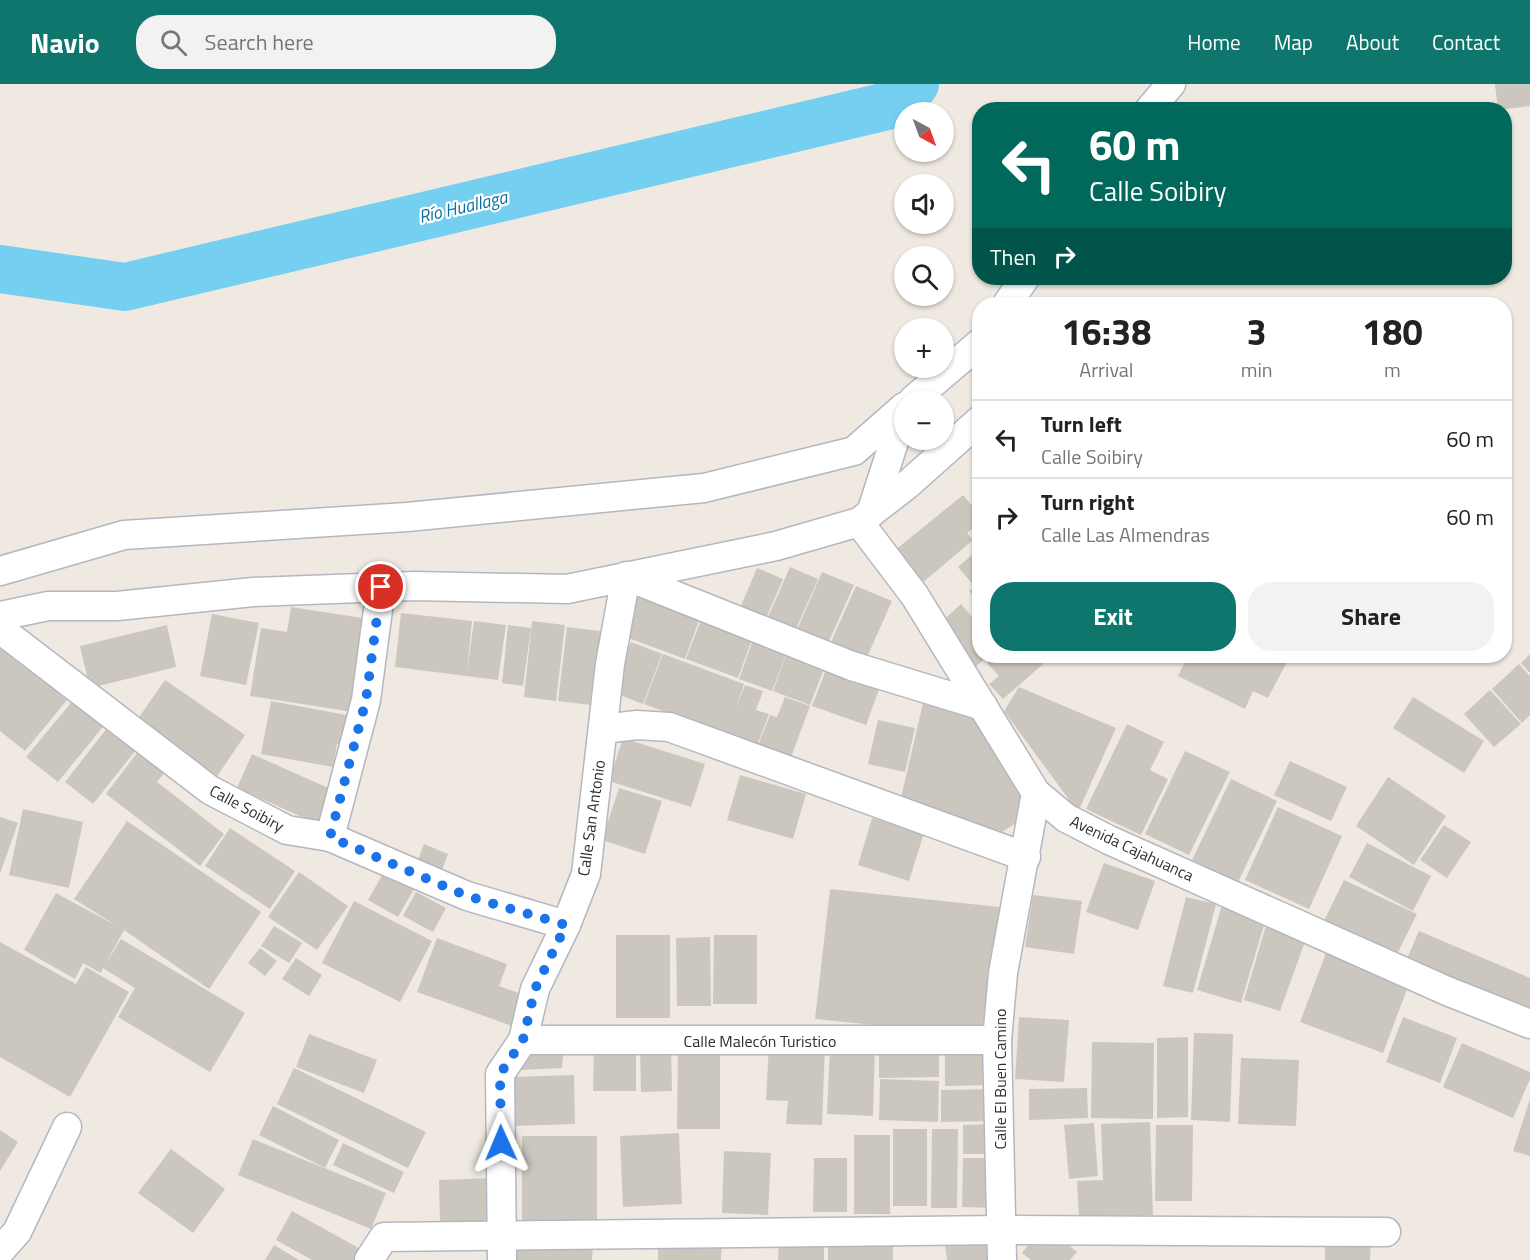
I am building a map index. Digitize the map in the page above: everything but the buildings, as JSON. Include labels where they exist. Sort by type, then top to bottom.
[{"type":"street","points":[[1156,102],[1171,84]]},
{"type":"street","points":[[925,390],[972,350]]},
{"type":"street","points":[[0,571],[124,535],[407,517],[704,488],[854,451],[894,417]]},
{"type":"street","points":[[0,616],[48,606],[117,606],[254,592],[381,587],[567,589],[776,546],[865,518],[907,485],[972,427]]},
{"type":"street","points":[[865,518],[894,437]]},
{"type":"street","name":"Avenida Cajahuanca","points":[[865,518],[1036,793],[1066,818],[1109,840],[1447,991],[1530,1024]]},
{"type":"street","points":[[627,576],[852,666],[983,706]]},
{"type":"street","name":"Calle San Antonio","points":[[502,1248],[500,1074],[523,1040],[535,989],[566,925],[586,874],[610,664],[627,576]]},
{"type":"street","points":[[330,837],[366,700],[381,587]]},
{"type":"street","name":"Calle Soibiry","points":[[0,629],[210,790],[286,830],[330,837],[467,896],[566,925]]},
{"type":"street","points":[[603,729],[637,725],[669,727],[1026,857]]},
{"type":"street","name":"Calle El Buen Camino","points":[[1002,1260],[997,1040],[1003,973],[1036,793]]},
{"type":"street","name":"Calle Malecón Turistico","points":[[523,1040],[997,1040]]},
{"type":"street","points":[[0,1251],[17,1232],[67,1127]]},
{"type":"street","points":[[376,1248],[502,1248],[1002,1230],[1386,1232]]},
{"type":"waterway","name":"Río Huallaga","points":[[0,269],[125,287],[900,103],[915,84]]},
{"type":"route","points":[[381,587],[366,700],[330,837],[467,896],[566,925],[535,989],[523,1040],[500,1074],[501,1143]]}]
